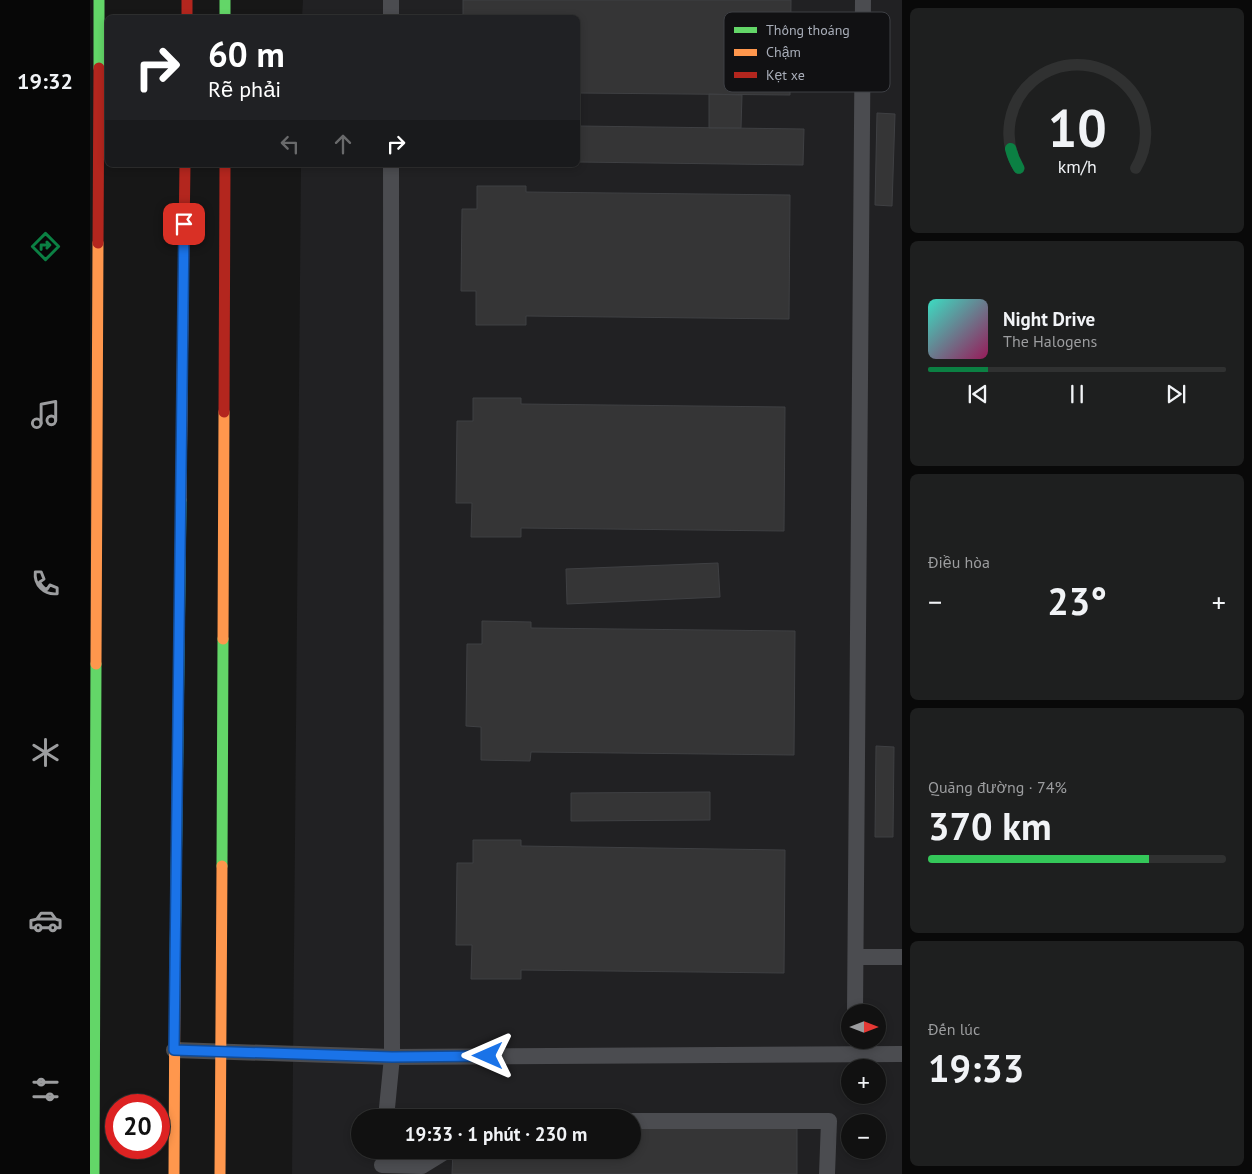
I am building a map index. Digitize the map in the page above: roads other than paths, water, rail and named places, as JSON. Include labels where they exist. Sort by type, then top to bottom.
[{"type":"street","points":[[94,1174],[99,0]]},
{"type":"street","points":[[187,0],[187,15]]},
{"type":"street","points":[[225,15],[226,0]]},
{"type":"street","points":[[174,1174],[185,167]]},
{"type":"street","points":[[220,1174],[225,167]]},
{"type":"lane","points":[[390,0],[390,15]]},
{"type":"lane","points":[[855,1004],[862,92]]},
{"type":"lane","points":[[387,1109],[392,1057],[391,167]]},
{"type":"lane","points":[[856,957],[902,957]]},
{"type":"lane","points":[[174,1050],[392,1057],[841,1047]]},
{"type":"lane","points":[[868,1049],[902,1054]]},
{"type":"lane","points":[[641,1121],[829,1121],[827,1174]]},
{"type":"lane","points":[[382,1163],[422,1166],[433,1159]]}]
